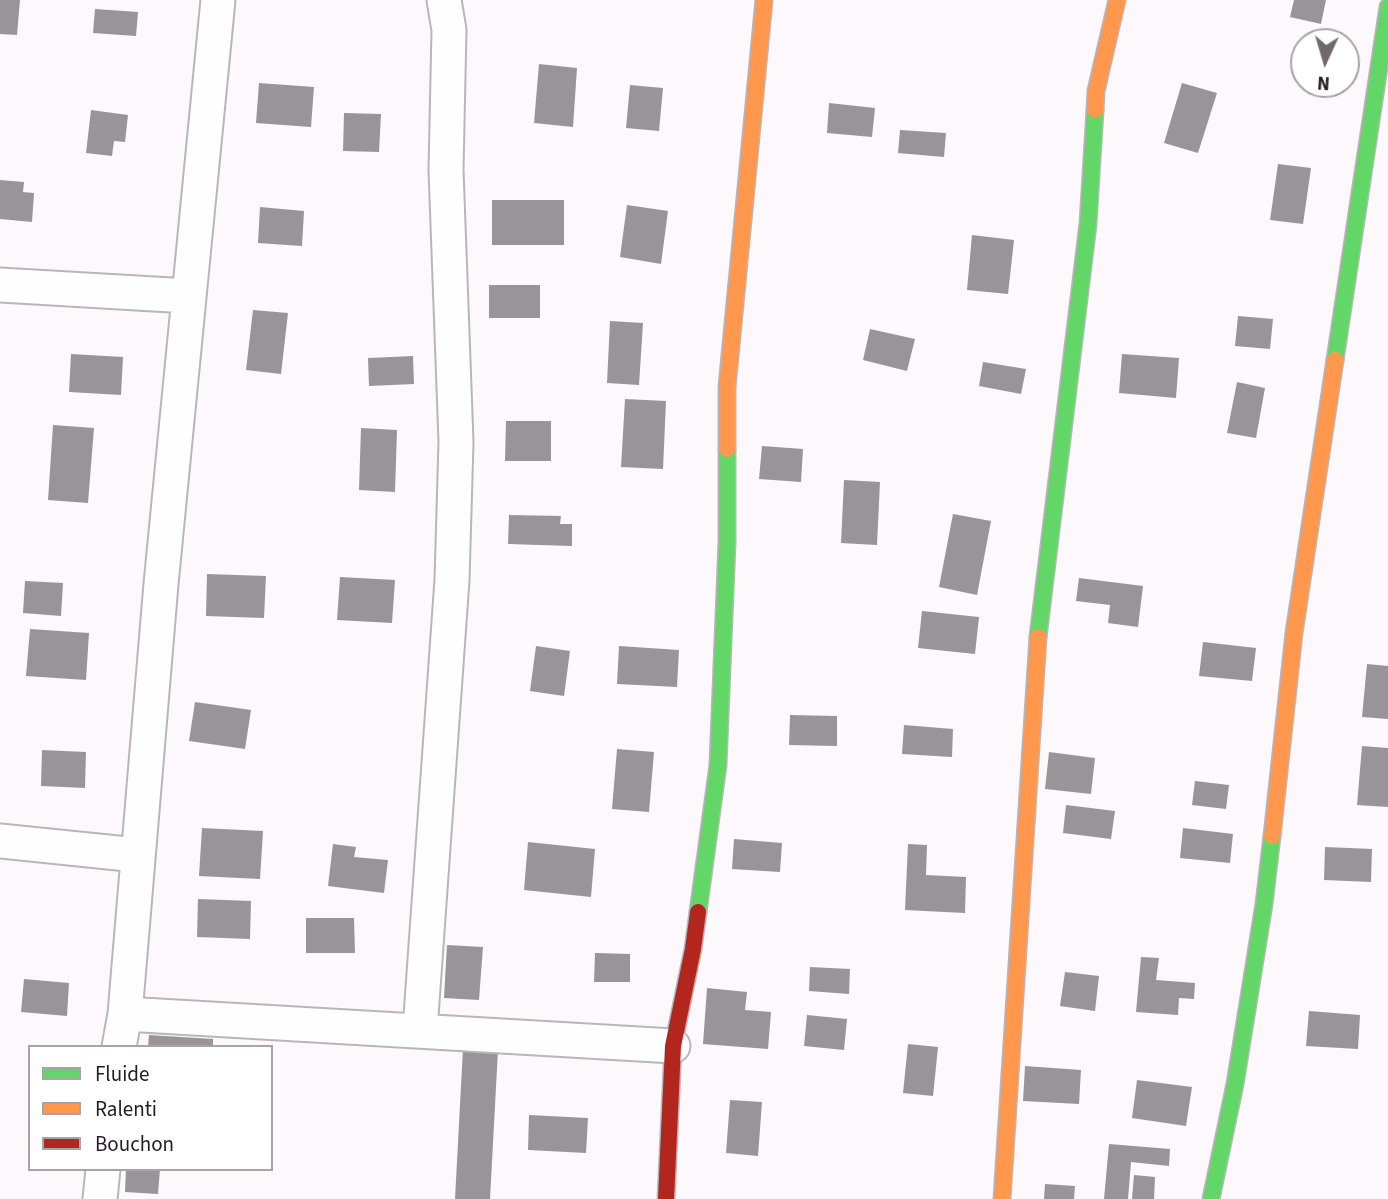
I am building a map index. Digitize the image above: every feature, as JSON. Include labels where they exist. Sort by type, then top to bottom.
[{"type":"street","points":[[119,1045],[125,1014],[188,296],[218,0]]},
{"type":"street","points":[[420,1030],[452,580],[456,442],[446,170],[449,30],[444,0]]},
{"type":"street","points":[[666,1199],[673,1046],[693,949],[718,765],[727,542],[727,387],[764,0]]},
{"type":"street","points":[[1002,1199],[1036,652],[1087,237],[1096,91],[1117,0]]},
{"type":"street","points":[[1210,1199],[1236,1084],[1264,904],[1294,633],[1388,7]]},
{"type":"street","points":[[0,285],[188,296]]},
{"type":"street","points":[[0,841],[137,855]]},
{"type":"street","points":[[125,1014],[673,1046]]},
{"type":"street","points":[[100,1199],[103,1171]]},
{"type":"building","points":[[0,0],[20,0],[17,35],[0,34]]},
{"type":"building","points":[[1294,0],[1326,0],[1321,24],[1290,17]]},
{"type":"building","points":[[95,9],[138,12],[136,36],[93,33]]},
{"type":"building","points":[[539,64],[577,68],[573,127],[534,123]]},
{"type":"building","points":[[259,83],[314,87],[311,127],[256,123]]},
{"type":"building","points":[[1182,83],[1217,93],[1198,153],[1164,143]]},
{"type":"building","points":[[630,85],[663,88],[659,131],[626,128]]},
{"type":"building","points":[[829,103],[875,108],[872,137],[827,133]]},
{"type":"building","points":[[91,110],[128,115],[125,142],[114,141],[112,156],[86,153]]},
{"type":"building","points":[[344,113],[381,114],[379,152],[343,151]]},
{"type":"building","points":[[900,130],[946,133],[944,157],[898,153]]},
{"type":"building","points":[[1278,164],[1311,168],[1303,224],[1270,220]]},
{"type":"building","points":[[0,180],[24,182],[23,192],[34,193],[32,222],[0,219]]},
{"type":"building","points":[[492,200],[564,200],[564,245],[492,245]]},
{"type":"building","points":[[627,205],[668,211],[661,264],[620,257]]},
{"type":"building","points":[[260,207],[304,211],[302,246],[258,243]]},
{"type":"building","points":[[972,235],[1014,240],[1008,294],[967,290]]},
{"type":"building","points":[[489,285],[540,285],[540,318],[489,318]]},
{"type":"building","points":[[253,310],[288,313],[281,374],[246,370]]},
{"type":"building","points":[[1238,316],[1273,319],[1270,349],[1235,346]]},
{"type":"building","points":[[610,321],[643,323],[639,385],[607,383]]},
{"type":"building","points":[[870,329],[915,339],[907,371],[863,360]]},
{"type":"building","points":[[71,354],[123,357],[121,395],[69,392]]},
{"type":"building","points":[[1122,354],[1179,358],[1176,398],[1119,393]]},
{"type":"building","points":[[413,356],[414,384],[369,386],[368,358]]},
{"type":"building","points":[[983,362],[1026,369],[1021,394],[979,386]]},
{"type":"building","points":[[1237,382],[1265,388],[1256,438],[1227,433]]},
{"type":"building","points":[[625,399],[666,401],[663,469],[621,467]]},
{"type":"building","points":[[506,421],[551,421],[551,461],[505,461]]},
{"type":"building","points":[[53,425],[94,428],[88,503],[48,500]]},
{"type":"building","points":[[361,428],[397,430],[395,492],[359,490]]},
{"type":"building","points":[[762,446],[803,449],[801,482],[759,479]]},
{"type":"building","points":[[844,480],[880,482],[877,545],[841,543]]},
{"type":"building","points":[[953,514],[991,521],[977,595],[939,587]]},
{"type":"building","points":[[509,515],[561,516],[560,524],[572,524],[572,546],[508,544]]},
{"type":"building","points":[[207,574],[266,576],[264,618],[206,616]]},
{"type":"building","points":[[340,577],[395,580],[392,623],[337,620]]},
{"type":"building","points":[[1079,578],[1143,586],[1138,627],[1108,623],[1110,605],[1076,601]]},
{"type":"building","points":[[25,581],[63,583],[61,616],[23,613]]},
{"type":"building","points":[[922,611],[979,617],[975,654],[918,648]]},
{"type":"building","points":[[30,629],[89,633],[86,680],[26,676]]},
{"type":"building","points":[[1203,642],[1256,648],[1252,681],[1199,676]]},
{"type":"building","points":[[536,646],[570,651],[564,696],[530,691]]},
{"type":"building","points":[[619,646],[679,650],[677,687],[617,684]]},
{"type":"building","points":[[1367,664],[1388,666],[1388,719],[1362,717]]},
{"type":"building","points":[[195,702],[251,710],[245,749],[189,741]]},
{"type":"building","points":[[790,715],[837,716],[837,746],[789,745]]},
{"type":"building","points":[[904,725],[953,729],[952,757],[902,754]]},
{"type":"building","points":[[1362,746],[1388,748],[1388,807],[1357,805]]},
{"type":"building","points":[[617,749],[654,752],[649,812],[612,809]]},
{"type":"building","points":[[42,750],[86,752],[85,788],[41,786]]},
{"type":"building","points":[[1049,752],[1095,758],[1091,794],[1045,789]]},
{"type":"building","points":[[1195,781],[1229,785],[1226,809],[1192,805]]},
{"type":"building","points":[[1066,805],[1115,811],[1111,839],[1063,833]]},
{"type":"building","points":[[202,828],[263,831],[260,879],[199,876]]},
{"type":"building","points":[[1183,828],[1233,834],[1230,863],[1180,858]]},
{"type":"building","points":[[734,839],[782,843],[780,872],[732,869]]},
{"type":"building","points":[[528,842],[595,849],[591,897],[524,890]]},
{"type":"building","points":[[333,844],[356,847],[354,857],[388,860],[384,893],[328,886]]},
{"type":"building","points":[[908,844],[927,845],[926,875],[966,877],[965,913],[905,910]]},
{"type":"building","points":[[1325,847],[1372,849],[1371,882],[1324,880]]},
{"type":"building","points":[[198,899],[251,901],[250,939],[197,937]]},
{"type":"building","points":[[306,918],[354,918],[355,953],[306,953]]},
{"type":"building","points":[[447,945],[483,947],[479,1000],[444,998]]},
{"type":"building","points":[[595,953],[630,954],[630,982],[594,982]]},
{"type":"building","points":[[1141,957],[1159,958],[1156,980],[1195,983],[1194,999],[1179,998],[1178,1015],[1136,1012]]},
{"type":"building","points":[[810,967],[850,969],[849,994],[809,991]]},
{"type":"building","points":[[1065,972],[1099,976],[1095,1011],[1060,1006]]},
{"type":"building","points":[[24,979],[69,983],[67,1016],[21,1012]]},
{"type":"building","points":[[707,988],[747,992],[745,1010],[771,1012],[768,1049],[703,1044]]},
{"type":"building","points":[[1309,1011],[1360,1015],[1358,1049],[1306,1046]]},
{"type":"building","points":[[807,1015],[847,1019],[844,1050],[804,1046]]},
{"type":"building","points":[[149,1035],[213,1039],[213,1045],[148,1045]]},
{"type":"building","points":[[908,1044],[938,1047],[933,1096],[903,1093]]},
{"type":"building","points":[[463,1048],[498,1050],[490,1199],[455,1199]]},
{"type":"building","points":[[1025,1066],[1081,1070],[1079,1104],[1023,1101]]},
{"type":"building","points":[[1137,1080],[1192,1087],[1186,1126],[1132,1118]]},
{"type":"building","points":[[730,1100],[762,1102],[758,1156],[726,1153]]},
{"type":"building","points":[[529,1115],[588,1118],[586,1153],[528,1150]]},
{"type":"building","points":[[1109,1144],[1170,1149],[1169,1166],[1131,1162],[1128,1199],[1104,1199]]},
{"type":"building","points":[[126,1171],[160,1171],[158,1194],[125,1192]]},
{"type":"building","points":[[1134,1175],[1155,1177],[1154,1199],[1132,1199]]},
{"type":"building","points":[[1045,1184],[1075,1186],[1074,1199],[1044,1199]]},
{"type":"traffic: fast","points":[[1335,360],[1388,7]]},
{"type":"traffic: fast","points":[[1038,637],[1088,224],[1095,110]]},
{"type":"traffic: fast","points":[[698,912],[718,765],[727,542],[727,449]]},
{"type":"traffic: fast","points":[[1211,1199],[1235,1084],[1264,904],[1272,836]]},
{"type":"traffic: slow","points":[[727,449],[727,387],[764,0]]},
{"type":"traffic: slow","points":[[1095,110],[1096,91],[1117,0]]},
{"type":"traffic: slow","points":[[1272,836],[1294,633],[1335,360]]},
{"type":"traffic: slow","points":[[1002,1199],[1038,637]]},
{"type":"traffic: jam","points":[[666,1199],[673,1046],[698,912]]}]
